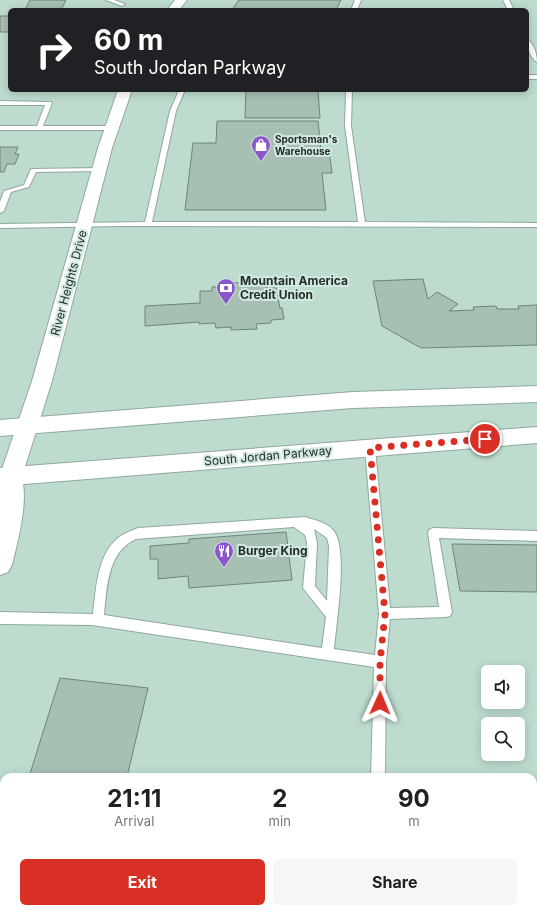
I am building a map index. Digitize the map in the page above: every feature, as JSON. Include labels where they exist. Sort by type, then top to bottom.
[{"type":"main road","points":[[175,8],[181,0]]},
{"type":"main road","name":"River Heights Drive","points":[[4,480],[28,426],[42,382],[99,170],[111,128],[124,92]]},
{"type":"main road","points":[[0,428],[353,400],[537,394]]},
{"type":"main road","name":"South Jordan Parkway","points":[[4,480],[537,435]]},
{"type":"street","name":"River Heights Drive","points":[[0,565],[12,517],[4,480]]},
{"type":"lane","points":[[109,0],[124,2]]},
{"type":"lane","points":[[529,44],[537,60]]},
{"type":"lane","points":[[148,224],[173,111],[181,92]]},
{"type":"lane","points":[[349,92],[348,126],[362,224]]},
{"type":"lane","points":[[0,103],[49,103],[39,128]]},
{"type":"lane","points":[[0,128],[111,128]]},
{"type":"lane","points":[[0,191],[8,191],[27,186],[33,170],[99,170]]},
{"type":"lane","points":[[0,211],[8,191]]},
{"type":"lane","points":[[0,226],[148,224],[537,225]]},
{"type":"lane","points":[[370,448],[385,614],[380,662],[378,773]]},
{"type":"lane","points":[[295,522],[310,532],[312,543],[309,588],[331,615]]},
{"type":"lane","points":[[98,620],[107,565],[115,549],[122,541],[138,533],[305,522],[323,527],[334,539],[335,564],[328,654]]},
{"type":"lane","points":[[385,614],[446,612],[433,533],[537,536]]},
{"type":"lane","points":[[0,618],[98,620],[380,662]]},
{"type":"shaded area","points":[[0,0],[537,0],[537,773],[0,773]]},
{"type":"building","points":[[30,0],[66,0],[62,8],[26,8]]},
{"type":"building","points":[[239,0],[341,0],[337,8],[233,8]]},
{"type":"building","points":[[0,16],[8,16],[8,32],[0,32]]},
{"type":"building","points":[[246,92],[318,92],[320,118],[245,118]]},
{"type":"building","name":"Sportsman's Warehouse","points":[[217,121],[318,121],[321,150],[329,150],[332,173],[322,173],[326,210],[185,210],[193,143],[216,143]]},
{"type":"building","points":[[0,147],[18,147],[15,154],[19,154],[15,164],[7,164],[4,172],[0,172]]},
{"type":"building","points":[[423,279],[428,299],[437,292],[458,304],[449,311],[474,310],[473,307],[496,306],[497,309],[519,309],[518,306],[537,305],[537,345],[421,348],[382,326],[373,281]]},
{"type":"building","name":"Mountain America Credit Union","points":[[246,282],[246,286],[266,285],[266,288],[276,288],[284,319],[271,320],[271,323],[256,324],[257,329],[231,330],[231,327],[216,328],[215,323],[199,324],[199,322],[145,326],[145,306],[200,303],[200,291],[212,291],[212,287],[232,286],[232,283]]},
{"type":"building","name":"Burger King","points":[[286,532],[292,580],[189,588],[188,576],[158,579],[158,559],[150,559],[150,546],[189,543],[189,539]]},
{"type":"building","points":[[452,544],[537,545],[537,592],[460,591]]},
{"type":"building","points":[[60,678],[148,688],[128,773],[30,773]]},
{"type":"place","name":"Sportsman's Warehouse","points":[[261,162]]},
{"type":"place","name":"Mountain America Credit Union","points":[[226,305]]},
{"type":"place","name":"Burger King","points":[[224,568]]},
{"type":"route","points":[[380,703],[380,662],[385,614],[370,448],[485,439]]}]
